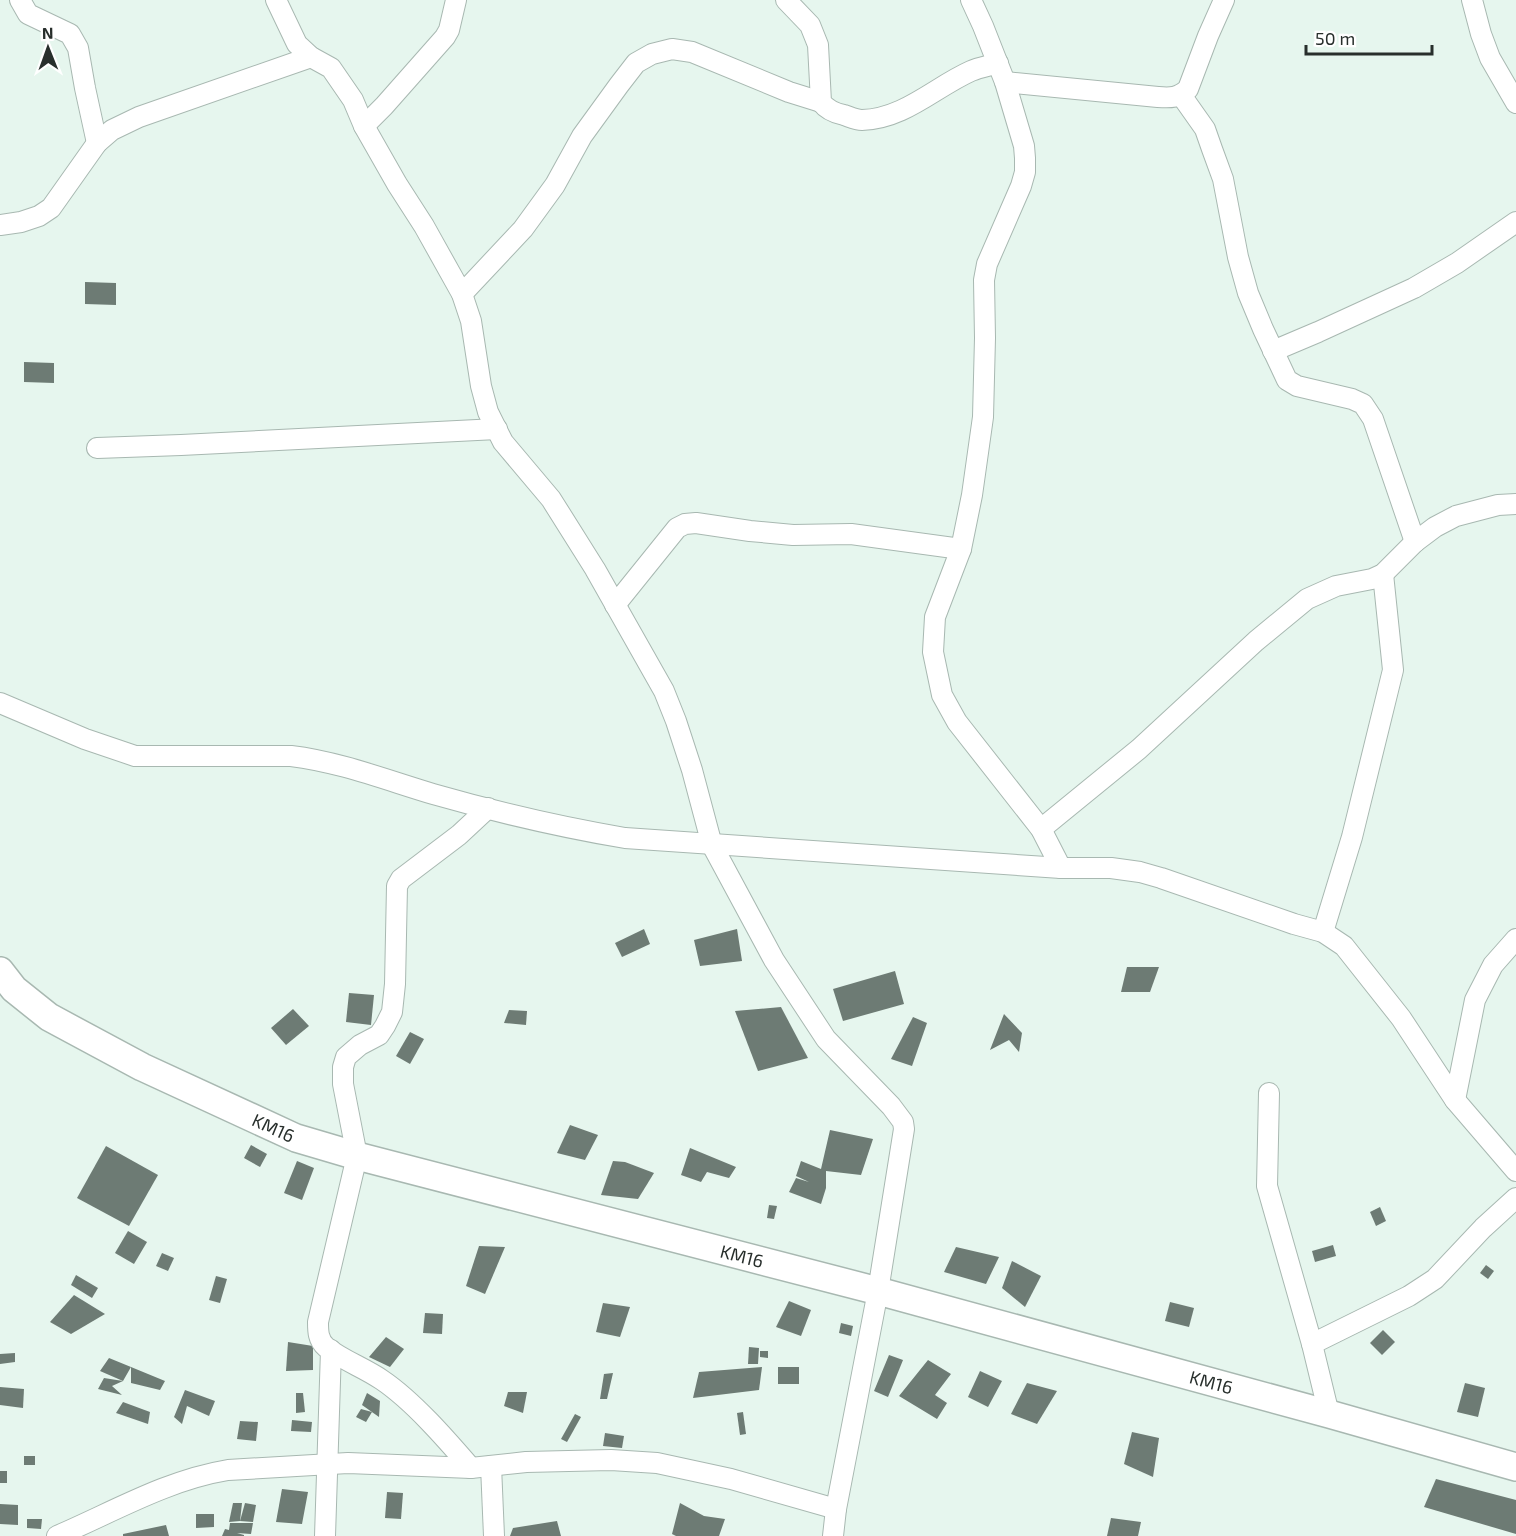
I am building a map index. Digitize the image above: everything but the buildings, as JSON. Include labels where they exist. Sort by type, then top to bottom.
[{"type":"street","points":[[20,0],[28,14],[70,34],[78,48],[97,143]]},
{"type":"street","points":[[276,0],[297,44],[311,57],[331,68],[353,100],[364,126],[462,294],[471,321],[481,386],[488,412],[503,442],[551,500],[595,569],[664,691],[692,770],[712,845],[774,960],[826,1039],[891,1106],[903,1122],[903,1136],[878,1291],[832,1536]]},
{"type":"street","points":[[364,126],[445,37],[449,30],[456,0]]},
{"type":"street","points":[[786,0],[810,25],[818,45],[821,102]]},
{"type":"street","points":[[971,0],[1005,82],[1024,146],[1025,172],[987,264],[984,280],[983,417],[972,495],[961,549],[934,617],[933,652],[942,695],[957,722],[1041,829],[1060,868]]},
{"type":"street","points":[[1005,82],[1170,98],[1181,95],[1188,89],[1224,0]]},
{"type":"street","points":[[1472,0],[1490,58],[1516,103]]},
{"type":"street","points":[[462,294],[523,229],[555,185],[582,136],[613,93],[636,63],[652,54],[672,50],[692,52],[789,92],[821,102],[826,108],[836,113],[861,120],[888,115],[913,105],[974,69],[998,63]]},
{"type":"street","points":[[0,225],[39,216],[51,208],[97,143],[112,130],[139,117],[311,57]]},
{"type":"street","points":[[1181,95],[1205,129],[1223,179],[1238,257],[1246,284],[1287,380],[1297,386],[1352,399],[1362,404],[1373,419],[1415,543]]},
{"type":"street","points":[[1273,351],[1414,288],[1457,263],[1516,222]]},
{"type":"street","points":[[97,448],[497,429]]},
{"type":"street","points":[[1041,829],[1139,749],[1256,641],[1307,599],[1336,586],[1372,579],[1383,574],[1435,527],[1456,516],[1498,505],[1516,504]]},
{"type":"street","points":[[615,605],[677,528],[696,522],[793,535],[851,534],[961,549]]},
{"type":"street","points":[[1323,932],[1352,837],[1393,670],[1383,574]]},
{"type":"street","points":[[0,703],[85,739],[135,756],[291,756],[308,758],[433,794],[566,828],[625,838],[1060,868],[1111,868],[1140,872],[1323,932],[1344,946],[1394,1009],[1455,1100],[1516,1171]]},
{"type":"street","points":[[471,1468],[406,1399],[382,1379],[325,1346],[318,1336],[318,1322],[357,1156],[343,1084],[343,1067],[346,1057],[360,1045],[379,1035],[392,1012],[395,984],[395,892],[401,879],[459,835],[488,808]]},
{"type":"street","points":[[1455,1100],[1475,1000],[1493,965],[1516,939]]},
{"type":"street","name":"KM16","points":[[0,971],[14,989],[49,1017],[142,1067],[296,1138],[357,1156],[878,1291],[1516,1467]]},
{"type":"street","points":[[1269,1093],[1267,1186],[1312,1344],[1329,1414]]},
{"type":"street","points":[[1312,1344],[1409,1296],[1435,1279],[1483,1228],[1516,1198]]},
{"type":"street","points":[[325,1536],[331,1350]]},
{"type":"street","points":[[57,1536],[157,1490],[208,1473],[348,1463],[471,1468],[526,1462],[611,1460],[657,1463],[731,1479],[836,1509]]},
{"type":"street","points":[[491,1466],[494,1536]]}]
